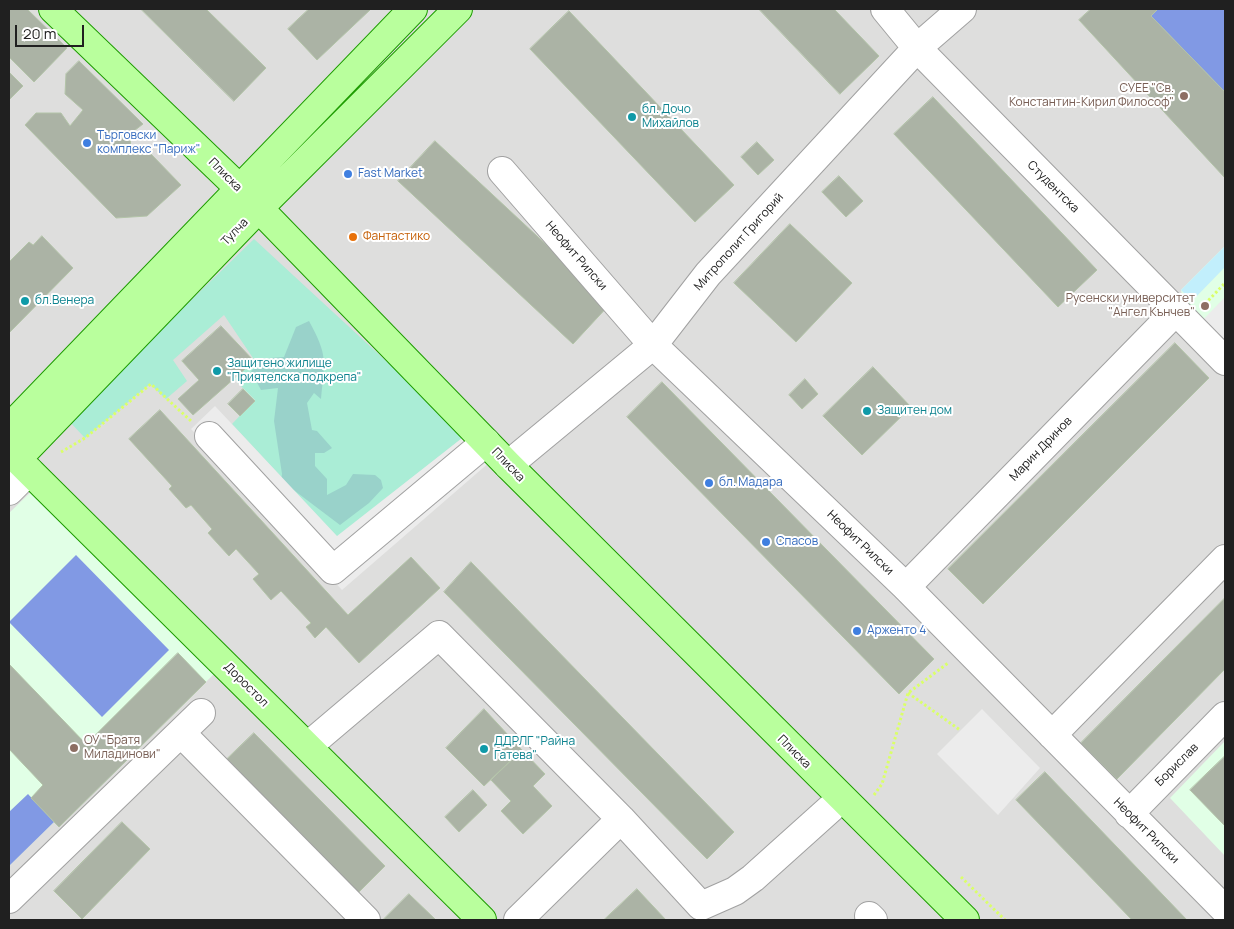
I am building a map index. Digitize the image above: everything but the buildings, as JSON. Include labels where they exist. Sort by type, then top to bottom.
[{"type":"main road","name":"Плиска","points":[[53,9],[239,188],[508,465],[849,807],[965,920]]},
{"type":"main road","points":[[9,428],[413,9]]},
{"type":"main road","name":"Тулча","points":[[18,460],[258,209],[458,9]]},
{"type":"main road","name":"Доростол","points":[[18,460],[482,920]]},
{"type":"street","name":"Студентска","points":[[885,9],[917,48],[1225,361]]},
{"type":"street","name":"Митрополит Григорий","points":[[508,465],[653,345],[708,274],[917,48],[962,9]]},
{"type":"street","name":"Неофит Рилски","points":[[502,171],[653,345],[906,587],[1225,910]]},
{"type":"street","name":"Марин Дринов","points":[[906,587],[1181,316]]},
{"type":"street","points":[[209,436],[333,570],[486,442]]},
{"type":"street","points":[[9,491],[18,460]]},
{"type":"street","points":[[1052,735],[1225,559]]},
{"type":"street","points":[[308,746],[439,635],[620,819],[709,913],[735,891],[849,807]]},
{"type":"street","points":[[9,899],[201,712]]},
{"type":"street","name":"Борислав","points":[[1129,814],[1225,716]]},
{"type":"street","points":[[181,732],[366,920]]},
{"type":"street","points":[[518,920],[620,819]]},
{"type":"path","points":[[1181,316],[1225,283]]},
{"type":"path","points":[[18,460],[85,438],[151,384],[209,436]]},
{"type":"path","points":[[849,807],[882,784],[908,693],[967,649]]},
{"type":"path","points":[[908,693],[960,730]]},
{"type":"shaded area","points":[[9,9],[1225,9],[1225,920],[9,920]]},
{"type":"shaded area","points":[[1158,9],[1225,9],[1225,92],[1151,16]]},
{"type":"shaded area","points":[[254,239],[466,435],[337,537],[232,424],[255,400],[234,379],[255,361],[224,315],[173,360],[187,381],[166,399],[150,384],[85,438],[68,420]]},
{"type":"shaded area","name":"Русенски университет \"Ангел Кънчев\"","points":[[1225,246],[1225,361],[1187,322],[1181,290]]},
{"type":"shaded area","points":[[1225,246],[1225,267],[1192,301],[1181,290]]},
{"type":"shaded area","points":[[1225,297],[1225,346],[1201,322]]},
{"type":"shaded area","points":[[309,321],[324,358],[321,399],[314,393],[307,403],[312,430],[317,431],[332,448],[324,453],[315,453],[315,466],[327,479],[327,495],[346,485],[353,474],[375,475],[381,480],[383,488],[369,503],[340,525],[291,488],[280,486],[282,474],[274,421],[278,388],[261,390],[251,371],[270,358],[284,357],[296,327]]},
{"type":"shaded area","points":[[215,406],[337,536],[466,435],[491,461],[342,590],[191,429]]},
{"type":"shaded area","name":"ОУ \"Братя Миладинови\"","points":[[34,489],[214,674],[59,827],[54,822],[9,866],[9,513]]},
{"type":"shaded area","points":[[76,555],[169,650],[102,717],[9,622]]},
{"type":"shaded area","points":[[982,709],[1040,768],[998,815],[937,754]]},
{"type":"shaded area","points":[[1225,741],[1225,856],[1170,798]]},
{"type":"shaded area","points":[[28,794],[54,822],[9,866],[9,812]]},
{"type":"place","name":"СУЕЕ \"Св. Константин-Кирил Философ\"","points":[[1184,96]]},
{"type":"place","name":"бл. Дочо Михайлов","points":[[632,117]]},
{"type":"place","name":"Търговски комплекс \"Париж\"","points":[[87,143]]},
{"type":"place","name":"Fast Market","points":[[348,174]]},
{"type":"place","name":"Фантастико","points":[[353,237]]},
{"type":"place","name":"бл.Венера","points":[[25,301]]},
{"type":"place","name":"Русенски университет \"Ангел Кънчев\"","points":[[1205,306]]},
{"type":"place","name":"Защитено жилище \"Приятелска подкрепа\"","points":[[217,371]]},
{"type":"place","name":"Защитен дом","points":[[867,411]]},
{"type":"place","name":"бл. Мадара","points":[[709,483]]},
{"type":"place","name":"Спасов","points":[[766,542]]},
{"type":"place","name":"Арженто 4","points":[[857,631]]},
{"type":"place","name":"ОУ \"Братя Миладинови\"","points":[[74,748]]},
{"type":"place","name":"ДДРЛГ \"Райна Гатева\"","points":[[484,749]]}]
